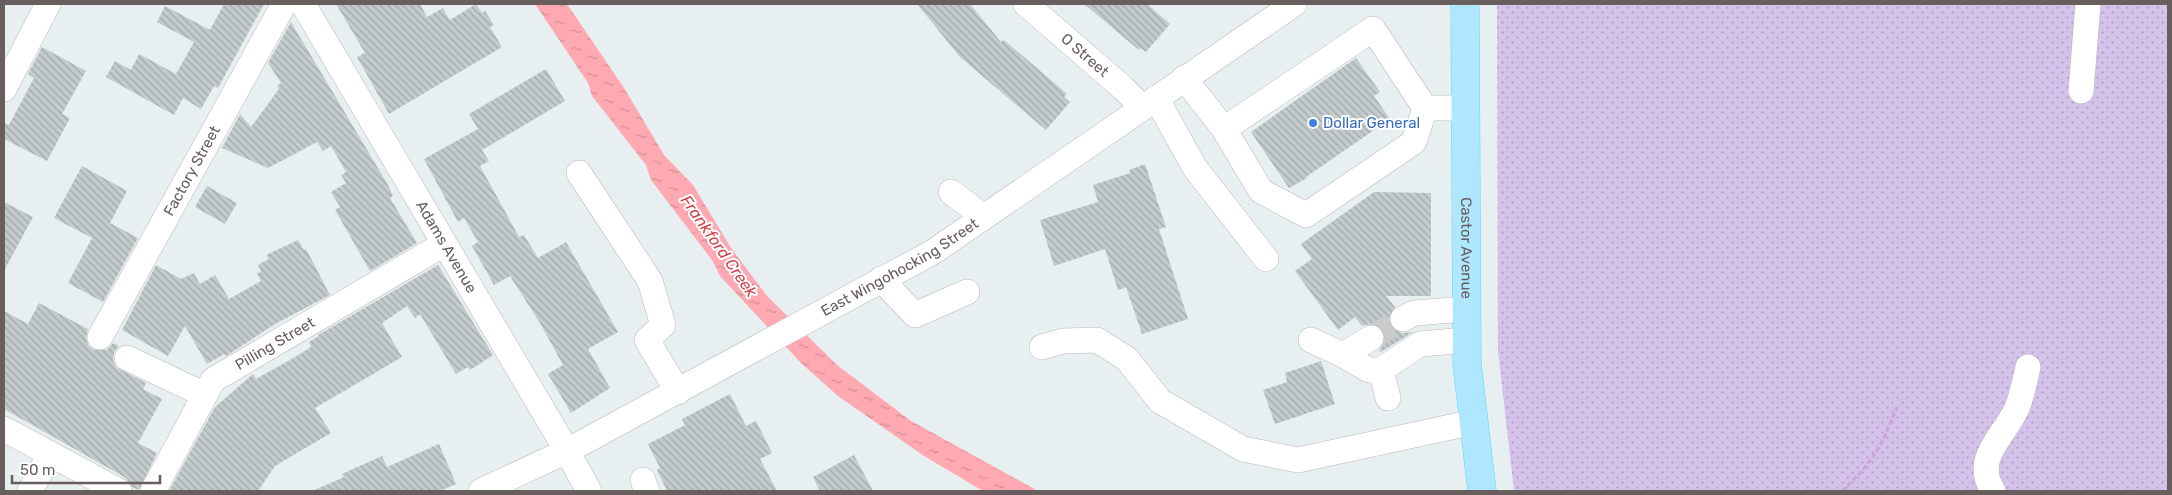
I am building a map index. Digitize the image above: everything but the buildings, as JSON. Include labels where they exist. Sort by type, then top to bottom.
[{"type":"main road","name":"Castor Avenue","points":[[1465,4],[1467,364],[1482,491]]},
{"type":"street","points":[[4,90],[48,4]]},
{"type":"street","name":"Factory Street","points":[[100,337],[284,4]]},
{"type":"street","name":"Adams Avenue","points":[[303,4],[567,451],[583,487]]},
{"type":"street","name":"O Street","points":[[1026,4],[1123,88],[1149,103],[1195,168],[1266,259]]},
{"type":"street","name":"East Wingohocking Street","points":[[481,491],[567,451],[933,252],[1294,4]]},
{"type":"street","points":[[2080,91],[2088,4]]},
{"type":"street","points":[[1224,130],[1374,29],[1425,108]]},
{"type":"street","points":[[1184,78],[1224,130],[1239,158],[1261,191],[1306,215],[1414,142],[1425,108]]},
{"type":"street","points":[[1425,108],[1465,108]]},
{"type":"street","points":[[579,173],[650,281],[664,325],[647,340],[678,392]]},
{"type":"street","points":[[951,192],[984,217]]},
{"type":"street","name":"Pilling Street","points":[[153,491],[213,380],[444,244]]},
{"type":"street","points":[[881,279],[915,315],[967,292]]},
{"type":"street","points":[[1404,319],[1414,313],[1466,309]]},
{"type":"street","points":[[1344,355],[1371,338]]},
{"type":"street","points":[[1042,347],[1063,341],[1097,340],[1126,359],[1160,401],[1243,449],[1298,460],[1474,422]]},
{"type":"street","points":[[1311,340],[1344,355],[1368,370],[1381,370],[1420,344],[1467,340]]},
{"type":"street","points":[[127,358],[205,395]]},
{"type":"street","points":[[1993,491],[1986,481],[1987,457],[2017,408],[2028,367]]},
{"type":"street","points":[[1381,370],[1388,398]]},
{"type":"street","points":[[4,429],[119,491]]},
{"type":"street","points":[[30,491],[50,454]]},
{"type":"path","points":[[1842,491],[1865,469],[1882,445],[1897,406]]},
{"type":"shaded area","points":[[1497,4],[2168,4],[2168,491],[1514,491],[1498,351]]},
{"type":"water","name":"Frankford Creek","points":[[535,4],[567,4],[624,88],[664,155],[693,185],[731,248],[767,296],[837,365],[911,421],[1038,491],[983,491],[924,456],[838,396],[801,363],[720,276],[712,260],[651,180],[646,165],[592,96],[588,83]]},
{"type":"tunnel","points":[[1371,338],[1403,319]]},
{"type":"place","name":"Dollar General","points":[[1313,123]]}]
